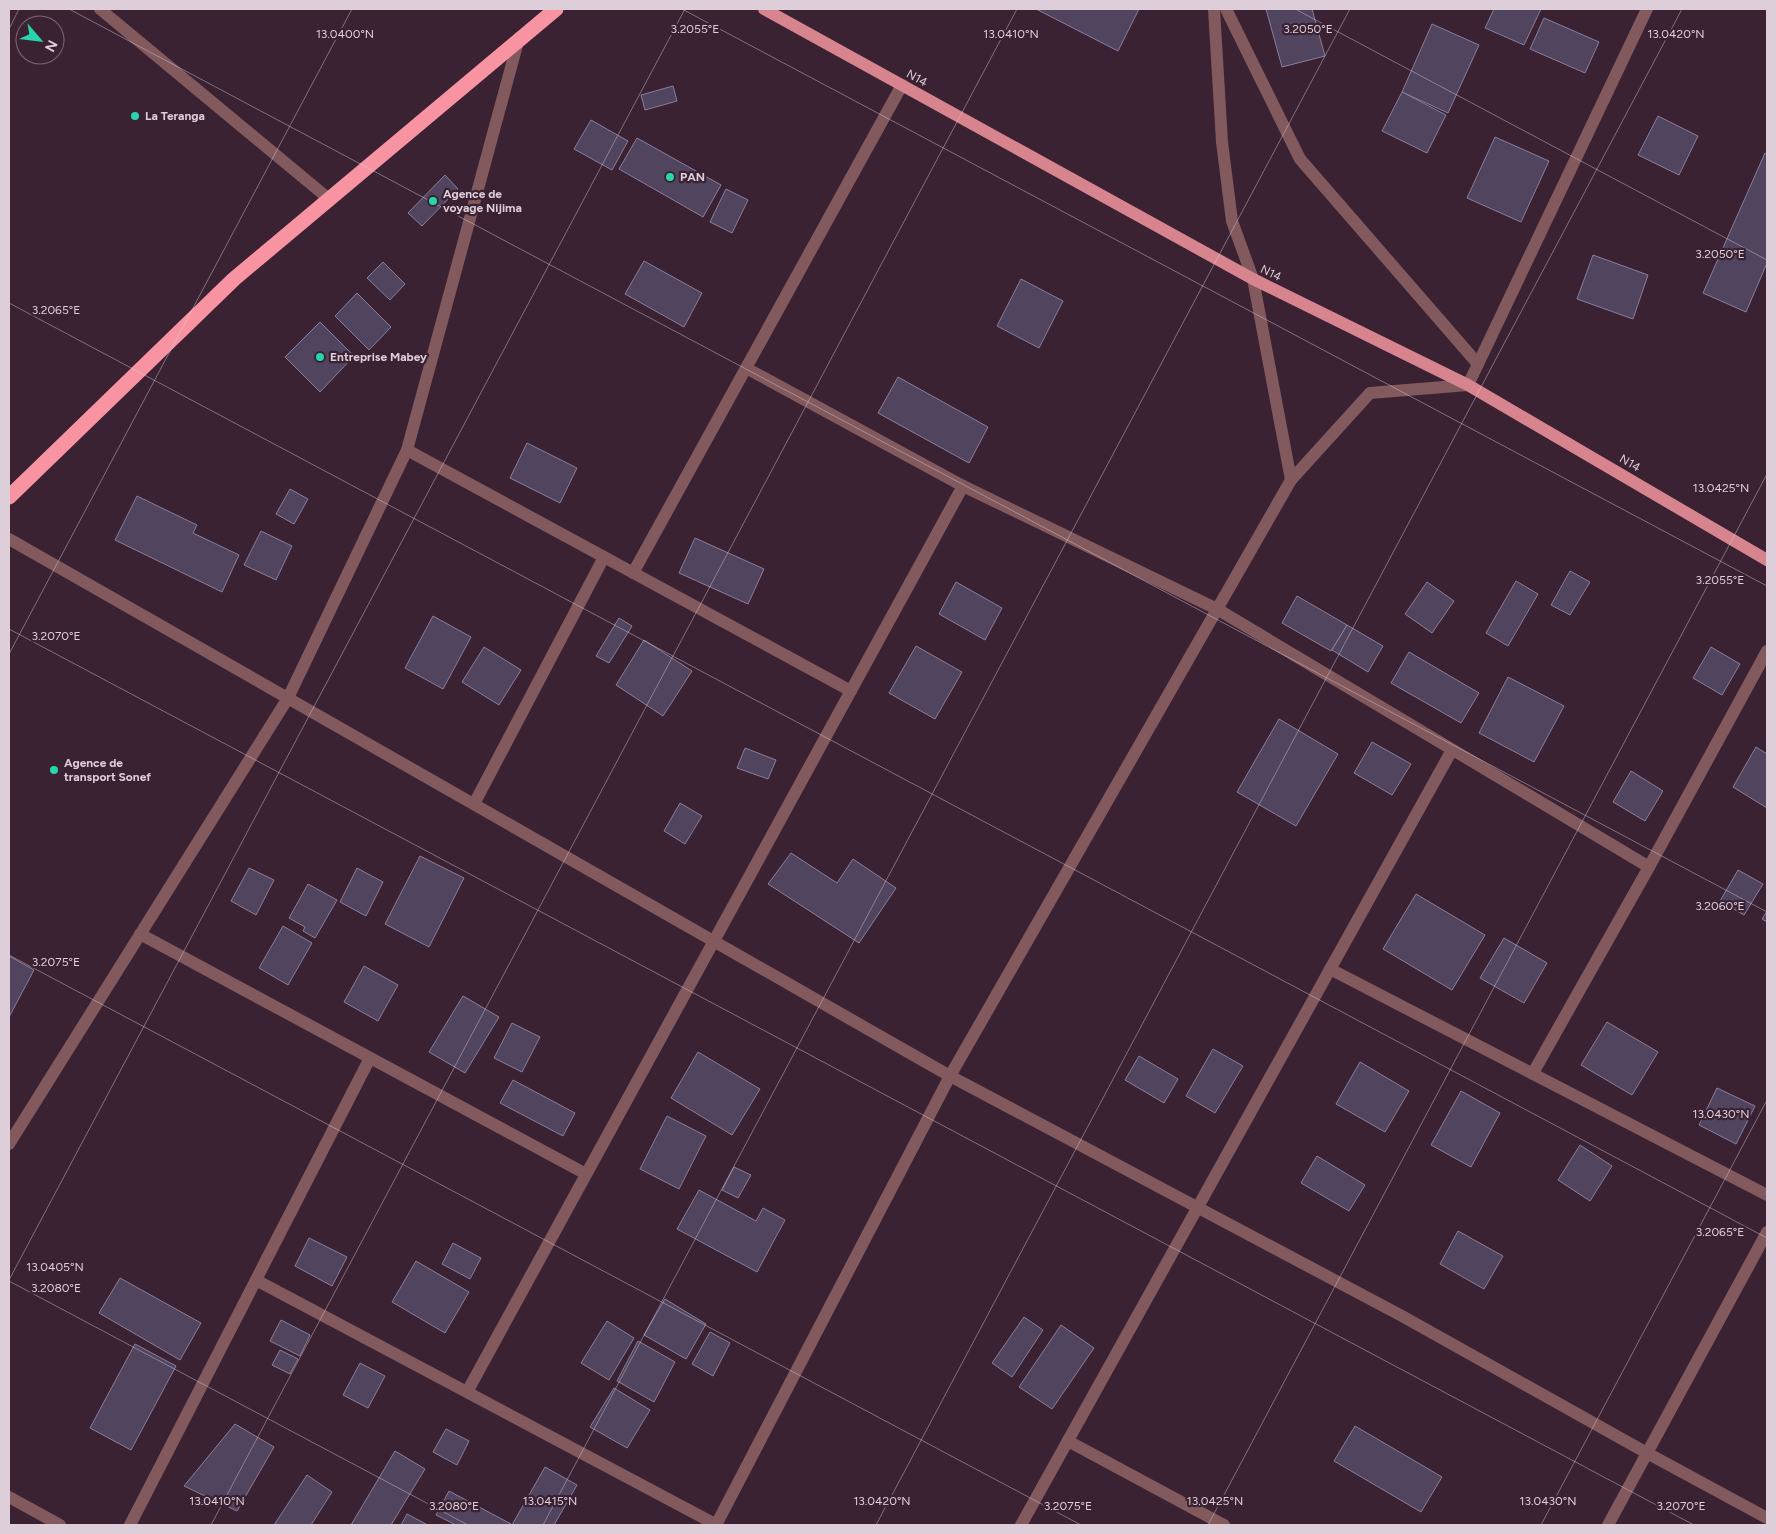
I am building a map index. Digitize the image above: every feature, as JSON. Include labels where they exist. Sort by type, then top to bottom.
[{"type":"highway","points":[[9,497],[234,279],[519,38],[556,9]]},
{"type":"main road","name":"N14","points":[[764,9],[1253,279],[1468,385],[1767,560]]},
{"type":"street","points":[[100,9],[328,199]]},
{"type":"street","points":[[1214,9],[1222,142],[1232,221],[1253,279],[1291,480]]},
{"type":"street","points":[[1226,9],[1300,159],[1478,364]]},
{"type":"street","points":[[256,1280],[716,1525],[950,1076],[1291,480],[1370,392],[1468,385],[1647,9]]},
{"type":"street","points":[[9,1144],[288,698],[407,450],[519,38]]},
{"type":"street","points":[[633,573],[902,85]]},
{"type":"street","points":[[746,368],[963,486],[1216,609],[1649,867]]},
{"type":"street","points":[[407,450],[851,691]]},
{"type":"street","points":[[467,1392],[963,486]]},
{"type":"street","points":[[9,539],[950,1076],[1402,1316],[1767,1518]]},
{"type":"street","points":[[474,804],[604,557]]},
{"type":"street","points":[[1532,1074],[1649,867],[1767,651]]},
{"type":"street","points":[[1022,1525],[1452,750]]},
{"type":"street","points":[[140,934],[586,1174]]},
{"type":"street","points":[[1330,969],[1767,1195]]},
{"type":"street","points":[[130,1525],[370,1058]]},
{"type":"street","points":[[1608,1525],[1767,1232]]},
{"type":"street","points":[[1068,1442],[1224,1525]]},
{"type":"street","points":[[9,1497],[60,1525]]},
{"type":"building","points":[[1036,9],[1139,9],[1118,51]]},
{"type":"building","points":[[1266,9],[1312,9],[1325,56],[1282,67]]},
{"type":"building","points":[[1494,9],[1541,9],[1524,45],[1485,28]]},
{"type":"building","points":[[1544,18],[1599,42],[1585,73],[1530,49]]},
{"type":"building","points":[[1432,24],[1479,45],[1448,113],[1402,92]]},
{"type":"building","points":[[673,86],[677,101],[645,110],[641,95]]},
{"type":"building","points":[[1402,92],[1446,115],[1427,153],[1382,131]]},
{"type":"building","points":[[1658,116],[1698,136],[1679,175],[1638,155]]},
{"type":"building","points":[[591,120],[628,141],[612,170],[574,149]]},
{"type":"building","points":[[1495,137],[1549,161],[1521,222],[1467,198]]},
{"type":"building","name":"PAN","points":[[637,138],[721,185],[703,217],[619,169]]},
{"type":"building","points":[[1765,153],[1767,154],[1767,263],[1746,312],[1703,293]]},
{"type":"building","name":"Agence de voyage Nijima","points":[[445,175],[458,189],[422,226],[408,213]]},
{"type":"building","points":[[726,189],[748,200],[732,233],[710,222]]},
{"type":"building","points":[[1593,255],[1648,275],[1633,319],[1577,299]]},
{"type":"building","points":[[644,261],[702,293],[684,327],[625,294]]},
{"type":"building","points":[[383,262],[405,284],[390,300],[367,278]]},
{"type":"building","points":[[1021,279],[1063,301],[1039,348],[997,326]]},
{"type":"building","points":[[357,293],[391,327],[369,350],[335,316]]},
{"type":"building","name":"Entreprise Mabey","points":[[320,322],[354,356],[320,392],[285,357]]},
{"type":"building","points":[[898,377],[988,427],[969,463],[878,413]]},
{"type":"building","points":[[527,443],[577,468],[560,503],[510,478]]},
{"type":"building","points":[[290,489],[308,499],[294,524],[276,514]]},
{"type":"building","points":[[137,496],[197,525],[193,533],[239,555],[222,592],[115,540]]},
{"type":"building","points":[[261,531],[292,546],[276,580],[244,565]]},
{"type":"building","points":[[695,538],[764,569],[748,604],[679,573]]},
{"type":"building","points":[[1570,571],[1590,582],[1570,615],[1551,605]]},
{"type":"building","points":[[1516,581],[1538,594],[1508,646],[1486,633]]},
{"type":"building","points":[[956,582],[1002,608],[985,640],[939,614]]},
{"type":"building","points":[[1427,582],[1454,601],[1432,633],[1405,614]]},
{"type":"building","points":[[1297,596],[1347,625],[1331,651],[1282,623]]},
{"type":"building","points":[[433,616],[471,637],[443,689],[405,668]]},
{"type":"building","points":[[619,618],[632,626],[609,663],[596,656]]},
{"type":"building","points":[[1347,625],[1383,646],[1368,672],[1332,650]]},
{"type":"building","points":[[644,640],[692,671],[663,716],[616,685]]},
{"type":"building","points":[[916,646],[962,672],[935,719],[889,693]]},
{"type":"building","points":[[484,647],[521,670],[499,705],[462,682]]},
{"type":"building","points":[[1711,647],[1740,664],[1722,695],[1693,678]]},
{"type":"building","points":[[1409,652],[1479,693],[1461,723],[1391,683]]},
{"type":"building","points":[[1508,677],[1564,706],[1534,762],[1479,733]]},
{"type":"building","points":[[1279,719],[1338,754],[1296,826],[1237,792]]},
{"type":"building","points":[[1372,742],[1411,764],[1392,795],[1354,773]]},
{"type":"building","points":[[1756,747],[1767,754],[1767,808],[1733,787]]},
{"type":"building","points":[[745,748],[776,760],[768,779],[737,768]]},
{"type":"building","points":[[1631,771],[1663,791],[1645,821],[1613,802]]},
{"type":"building","points":[[680,803],[702,816],[685,844],[664,831]]},
{"type":"building","points":[[791,853],[837,883],[853,859],[896,888],[859,943],[768,884]]},
{"type":"building","points":[[420,856],[464,878],[429,947],[385,924]]},
{"type":"building","points":[[249,868],[274,880],[256,915],[231,901]]},
{"type":"building","points":[[357,868],[383,882],[366,916],[340,902]]},
{"type":"building","points":[[1738,870],[1763,884],[1744,915],[1720,901]]},
{"type":"building","points":[[308,884],[337,900],[315,938],[303,931],[305,927],[289,918]]},
{"type":"building","points":[[1416,894],[1485,935],[1452,990],[1383,949]]},
{"type":"building","points":[[1767,911],[1767,922],[1762,919]]},
{"type":"building","points":[[283,926],[312,943],[288,985],[259,968]]},
{"type":"building","points":[[1504,938],[1547,963],[1524,1003],[1480,978]]},
{"type":"building","points":[[9,956],[34,970],[9,1017]]},
{"type":"building","points":[[364,966],[398,985],[378,1021],[344,1002]]},
{"type":"building","points":[[463,996],[499,1017],[465,1073],[429,1052]]},
{"type":"building","points":[[1607,1022],[1658,1052],[1632,1095],[1581,1065]]},
{"type":"building","points":[[512,1023],[540,1037],[522,1072],[494,1058]]},
{"type":"building","points":[[1213,1049],[1243,1066],[1215,1113],[1186,1096]]},
{"type":"building","points":[[698,1052],[760,1089],[732,1135],[671,1098]]},
{"type":"building","points":[[1139,1056],[1178,1079],[1164,1103],[1125,1080]]},
{"type":"building","points":[[1360,1062],[1409,1091],[1385,1132],[1336,1104]]},
{"type":"building","points":[[513,1080],[575,1113],[563,1136],[500,1103]]},
{"type":"building","points":[[1717,1088],[1755,1106],[1736,1144],[1699,1125]]},
{"type":"building","points":[[1461,1091],[1500,1113],[1471,1167],[1431,1145]]},
{"type":"building","points":[[667,1116],[706,1136],[679,1189],[640,1169]]},
{"type":"building","points":[[1580,1145],[1612,1166],[1590,1201],[1558,1180]]},
{"type":"building","points":[[1317,1156],[1365,1185],[1349,1211],[1301,1183]]},
{"type":"building","points":[[734,1167],[751,1175],[738,1198],[722,1190]]},
{"type":"building","points":[[699,1190],[756,1221],[763,1208],[785,1220],[757,1272],[677,1229]]},
{"type":"building","points":[[1458,1231],[1503,1256],[1484,1289],[1440,1264]]},
{"type":"building","points":[[309,1238],[347,1257],[332,1286],[295,1266]]},
{"type":"building","points":[[453,1243],[481,1258],[470,1279],[442,1264]]},
{"type":"building","points":[[416,1261],[469,1292],[445,1333],[392,1302]]},
{"type":"building","points":[[120,1278],[201,1323],[180,1360],[99,1313]]},
{"type":"building","points":[[665,1299],[706,1324],[686,1359],[644,1335]]},
{"type":"building","points":[[1024,1317],[1043,1330],[1012,1377],[992,1363]]},
{"type":"building","points":[[281,1320],[310,1335],[300,1356],[270,1341]]},
{"type":"building","points":[[607,1321],[634,1338],[609,1380],[581,1363]]},
{"type":"building","points":[[1061,1325],[1094,1348],[1052,1409],[1019,1387]]},
{"type":"building","points":[[710,1332],[730,1343],[713,1376],[692,1364]]},
{"type":"building","points":[[638,1341],[675,1362],[654,1402],[617,1381]]},
{"type":"building","points":[[135,1344],[176,1366],[131,1450],[90,1428]]},
{"type":"building","points":[[280,1350],[298,1359],[290,1374],[272,1365]]},
{"type":"building","points":[[360,1363],[385,1376],[368,1408],[343,1395]]},
{"type":"building","points":[[614,1388],[650,1410],[627,1448],[590,1427]]},
{"type":"building","points":[[235,1424],[274,1447],[237,1511],[184,1486]]},
{"type":"building","points":[[1355,1426],[1442,1477],[1421,1512],[1334,1461]]},
{"type":"building","points":[[446,1429],[469,1441],[457,1465],[433,1452]]},
{"type":"building","points":[[395,1451],[425,1469],[391,1525],[351,1525]]},
{"type":"building","points":[[545,1467],[577,1485],[554,1525],[512,1525]]},
{"type":"building","points":[[307,1475],[332,1492],[311,1525],[274,1525]]},
{"type":"building","points":[[449,1491],[511,1524],[456,1525],[436,1515]]},
{"type":"building","points":[[407,1514],[426,1524],[426,1525],[401,1525]]},
{"type":"place","name":"La Teranga","points":[[135,116]]},
{"type":"place","name":"PAN","points":[[670,177]]},
{"type":"place","name":"Agence de voyage Nijima","points":[[433,201]]},
{"type":"place","name":"Entreprise Mabey","points":[[320,357]]},
{"type":"place","name":"Agence de transport Sonef","points":[[54,770]]}]
